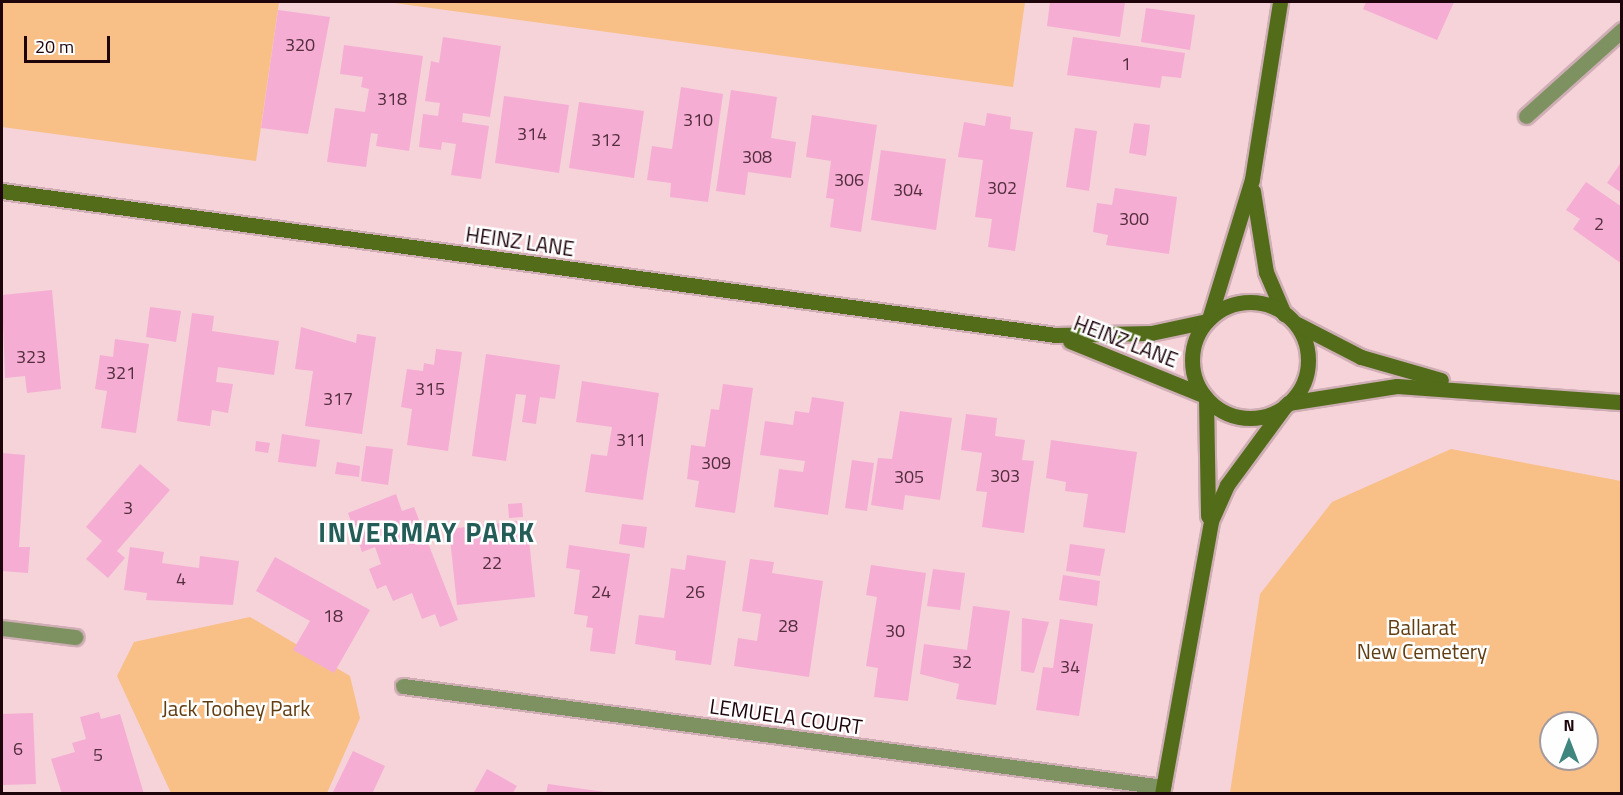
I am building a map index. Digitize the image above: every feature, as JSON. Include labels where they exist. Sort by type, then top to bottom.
[{"type":"street","points":[[1163,790],[1204,546],[1210,466],[1204,397],[1192,360],[1208,320],[1252,179],[1280,2]]},
{"type":"street","points":[[1526,116],[1622,30]]},
{"type":"street","points":[[1204,546],[1227,485],[1303,383],[1307,364],[1306,345],[1288,317],[1266,272],[1252,179]]},
{"type":"street","name":"HEINZ LANE","points":[[2,191],[1032,333],[1104,351],[1204,397]]},
{"type":"street","points":[[1208,320],[1244,303],[1288,317],[1380,364],[1503,391]]},
{"type":"street","name":"HEINZ LANE","points":[[1032,333],[1132,334],[1208,320]]},
{"type":"street","points":[[1204,397],[1221,411],[1249,418],[1287,404],[1377,387],[1503,391],[1622,402]]},
{"type":"street","points":[[2,628],[75,637]]},
{"type":"street","name":"LEMUELA COURT","points":[[403,686],[1163,790]]},
{"type":"green space","points":[[2,2],[279,2],[256,161],[2,127]]},
{"type":"green space","points":[[387,2],[1025,2],[1013,87]]},
{"type":"green space","name":"Ballarat New Cemetery","points":[[1451,449],[1621,481],[1621,793],[1230,793],[1260,594],[1332,502]]},
{"type":"green space","name":"Jack Toohey Park","points":[[250,617],[350,676],[360,718],[327,793],[171,793],[117,676],[134,642]]},
{"type":"building","points":[[1050,2],[1125,2],[1120,37],[1047,26]]},
{"type":"building","points":[[1366,2],[1454,2],[1437,40],[1363,9]]},
{"type":"building","points":[[1146,8],[1195,15],[1190,50],[1141,42]]},
{"type":"building","points":[[278,10],[330,17],[308,134],[261,128]]},
{"type":"building","points":[[443,37],[501,46],[490,117],[463,113],[462,122],[489,126],[481,179],[451,175],[456,144],[442,142],[441,150],[419,147],[423,114],[438,116],[440,103],[425,101],[431,61],[439,63]]},
{"type":"building","points":[[1073,37],[1185,53],[1181,78],[1162,76],[1160,88],[1067,75]]},
{"type":"building","points":[[344,45],[423,56],[409,151],[376,146],[378,134],[371,133],[366,167],[327,162],[335,108],[365,112],[369,89],[361,87],[363,77],[340,74]]},
{"type":"building","points":[[681,87],[723,94],[708,202],[670,197],[671,183],[647,180],[652,146],[672,149]]},
{"type":"building","points":[[731,90],[777,97],[771,138],[796,142],[791,178],[748,172],[745,195],[716,191]]},
{"type":"building","points":[[504,96],[569,105],[559,173],[495,163]]},
{"type":"building","points":[[579,102],[644,111],[634,178],[569,168]]},
{"type":"building","points":[[987,113],[1011,117],[1010,129],[1033,132],[1015,251],[988,247],[992,219],[975,217],[983,160],[958,157],[964,122],[985,126]]},
{"type":"building","points":[[812,115],[877,125],[861,232],[830,227],[834,199],[826,198],[831,161],[806,157]]},
{"type":"building","points":[[1134,123],[1150,125],[1146,156],[1129,153]]},
{"type":"building","points":[[1075,128],[1097,131],[1089,191],[1066,187]]},
{"type":"building","points":[[881,150],[946,159],[936,230],[871,220]]},
{"type":"building","points":[[1622,161],[1622,193],[1607,183]]},
{"type":"building","points":[[1586,182],[1622,207],[1622,264],[1573,229],[1580,219],[1566,210]]},
{"type":"building","points":[[1115,188],[1177,197],[1169,254],[1106,245],[1108,235],[1093,232],[1097,203],[1112,205]]},
{"type":"building","points":[[52,290],[61,389],[27,393],[25,376],[5,378],[2,295]]},
{"type":"building","points":[[150,307],[181,311],[176,342],[146,337]]},
{"type":"building","points":[[192,313],[214,316],[212,331],[279,341],[274,375],[218,367],[216,382],[233,384],[228,413],[212,410],[210,426],[177,421]]},
{"type":"building","points":[[301,327],[356,343],[357,334],[376,337],[362,434],[305,426],[313,371],[295,369]]},
{"type":"building","points":[[115,339],[149,344],[136,433],[101,428],[107,391],[95,389],[100,355],[113,357]]},
{"type":"building","points":[[436,349],[462,352],[448,451],[407,445],[412,409],[401,407],[407,369],[423,371],[424,363],[434,365]]},
{"type":"building","points":[[486,354],[560,365],[555,399],[540,397],[536,424],[522,422],[526,395],[516,394],[506,461],[472,456]]},
{"type":"building","points":[[582,381],[659,393],[643,500],[585,492],[591,454],[607,456],[612,427],[576,422]]},
{"type":"building","points":[[723,384],[753,388],[735,513],[695,507],[699,481],[687,479],[691,445],[705,447],[711,409],[719,410]]},
{"type":"building","points":[[812,397],[844,402],[828,515],[774,507],[779,469],[803,472],[805,461],[760,455],[765,421],[793,425],[795,411],[809,413]]},
{"type":"building","points":[[900,411],[952,418],[940,500],[905,495],[903,510],[871,505],[878,458],[892,459]]},
{"type":"building","points":[[966,414],[997,418],[995,436],[1025,440],[1022,460],[1034,461],[1024,533],[982,527],[987,492],[976,491],[982,453],[961,450]]},
{"type":"building","points":[[282,434],[320,440],[316,467],[278,462]]},
{"type":"building","points":[[1051,440],[1137,452],[1125,533],[1083,527],[1088,494],[1065,491],[1066,482],[1046,478]]},
{"type":"building","points":[[256,441],[270,443],[268,453],[255,451]]},
{"type":"building","points":[[366,446],[393,449],[388,485],[361,481]]},
{"type":"building","points":[[2,453],[25,455],[19,547],[30,547],[28,573],[2,571]]},
{"type":"building","points":[[852,460],[874,463],[867,511],[845,508]]},
{"type":"building","points":[[337,462],[360,466],[359,477],[335,474]]},
{"type":"building","points":[[140,464],[170,490],[117,551],[125,558],[108,578],[86,559],[102,541],[86,527]]},
{"type":"building","points":[[396,494],[402,511],[414,507],[458,620],[440,627],[435,614],[422,619],[412,593],[393,601],[386,585],[377,589],[369,569],[381,564],[375,547],[362,552],[348,513]]},
{"type":"building","points":[[522,503],[523,517],[509,518],[508,504]]},
{"type":"building","points":[[527,520],[535,597],[457,605],[449,529]]},
{"type":"building","points":[[622,524],[647,527],[644,548],[619,544]]},
{"type":"building","points":[[1070,544],[1105,549],[1100,576],[1066,571]]},
{"type":"building","points":[[569,545],[630,554],[615,654],[590,651],[593,628],[586,627],[588,616],[574,614],[580,570],[566,568]]},
{"type":"building","points":[[130,547],[164,552],[162,563],[199,568],[200,556],[239,561],[233,605],[146,600],[147,593],[124,590]]},
{"type":"building","points":[[687,555],[726,561],[711,665],[675,660],[676,651],[635,644],[639,615],[664,618],[671,568],[685,570]]},
{"type":"building","points":[[275,557],[370,610],[334,673],[293,650],[310,621],[256,591]]},
{"type":"building","points":[[750,559],[774,562],[772,573],[823,581],[809,677],[734,666],[738,638],[757,641],[761,614],[742,611]]},
{"type":"building","points":[[871,565],[926,573],[908,701],[874,697],[878,668],[866,666],[877,597],[866,595]]},
{"type":"building","points":[[933,569],[965,573],[960,610],[927,606]]},
{"type":"building","points":[[1063,575],[1100,581],[1097,606],[1059,600]]},
{"type":"building","points":[[973,606],[1010,611],[996,705],[956,699],[959,684],[920,674],[924,644],[967,650]]},
{"type":"building","points":[[1022,618],[1049,622],[1034,673],[1021,671]]},
{"type":"building","points":[[1060,619],[1093,624],[1079,716],[1036,710],[1043,667],[1053,668]]},
{"type":"building","points":[[99,712],[101,719],[120,714],[144,794],[62,794],[51,759],[75,752],[72,743],[86,739],[80,717]]},
{"type":"building","points":[[33,713],[36,784],[2,785],[2,714]]},
{"type":"building","points":[[353,751],[385,766],[372,794],[332,794]]},
{"type":"building","points":[[487,769],[517,786],[512,794],[473,794]]},
{"type":"building","points":[[548,784],[605,792],[604,794],[546,794]]},
{"type":"district","name":"INVERMAY PARK","points":[[427,532]]}]
